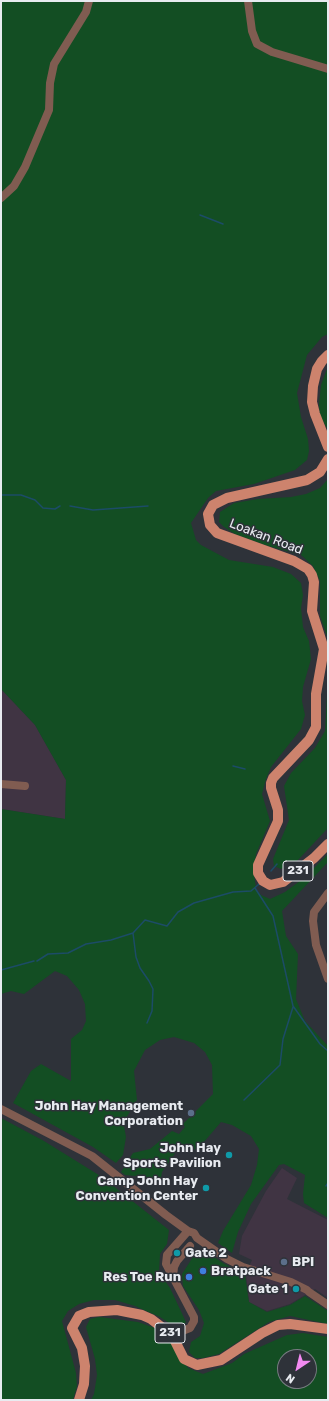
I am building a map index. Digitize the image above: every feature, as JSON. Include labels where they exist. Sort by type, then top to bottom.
[{"type":"main road","points":[[328,355],[317,370],[312,386],[312,402],[328,447]]},
{"type":"main road","name":"Loakan Road","points":[[328,459],[320,472],[307,480],[228,498],[214,504],[208,514],[210,525],[217,533],[294,561],[308,569],[314,582],[312,611],[324,649],[316,694],[316,727],[308,740],[271,783],[278,815],[276,827],[258,865],[258,873],[262,879],[270,885],[283,882],[314,858],[328,844]]},
{"type":"main road","name":"231","points":[[79,1400],[86,1375],[82,1348],[72,1328],[79,1316],[96,1311],[131,1312],[151,1319],[172,1335],[184,1359],[197,1365],[221,1360],[270,1328],[278,1325],[290,1324],[328,1329]]},
{"type":"street","points":[[1,198],[14,186],[25,167],[49,110],[50,83],[54,64],[86,12],[89,1]]},
{"type":"street","points":[[248,1],[252,31],[257,44],[272,52],[328,69]]},
{"type":"street","points":[[1,784],[25,786]]},
{"type":"street","points":[[328,893],[314,912],[313,921],[316,945],[328,979]]},
{"type":"street","points":[[1,1109],[92,1156],[185,1235]]},
{"type":"street","points":[[172,1335],[190,1328],[194,1317],[173,1280],[166,1264],[166,1255],[185,1235],[194,1233],[197,1238],[236,1264],[291,1282],[308,1291],[328,1305]]},
{"type":"street","points":[[185,1235],[184,1242],[190,1246]]},
{"type":"street","points":[[173,1280],[174,1267],[190,1246],[194,1244],[197,1238]]},
{"type":"shaded area","points":[[1,689],[35,725],[66,780],[65,819],[1,809]]},
{"type":"shaded area","points":[[282,1168],[297,1178],[287,1199],[328,1220],[328,1298],[315,1289],[290,1304],[267,1311],[249,1302],[246,1274],[252,1260],[239,1254],[242,1236],[266,1191]]},
{"type":"green space","points":[[1,1],[328,1],[328,334],[322,337],[307,355],[297,393],[301,417],[308,439],[309,451],[307,460],[295,470],[254,484],[216,491],[208,498],[191,523],[196,540],[201,545],[229,560],[273,567],[291,574],[301,583],[303,595],[301,608],[303,627],[309,641],[311,659],[303,687],[302,701],[305,715],[301,729],[271,767],[266,779],[262,794],[270,821],[256,854],[254,874],[256,889],[261,895],[270,899],[285,892],[304,878],[328,854],[328,862],[282,911],[286,936],[298,954],[296,999],[305,1021],[328,1046],[328,1218],[304,1203],[303,1194],[305,1175],[284,1164],[279,1165],[251,1204],[238,1232],[232,1253],[218,1243],[223,1231],[251,1185],[257,1165],[259,1149],[251,1136],[232,1125],[221,1122],[198,1149],[185,1150],[180,1146],[162,1172],[161,1178],[158,1182],[147,1177],[125,1175],[121,1172],[133,1153],[150,1149],[172,1131],[179,1134],[185,1127],[183,1124],[213,1094],[212,1065],[205,1052],[194,1043],[174,1037],[160,1040],[145,1050],[134,1071],[137,1100],[126,1118],[124,1126],[126,1137],[123,1155],[116,1163],[93,1147],[13,1103],[31,1071],[41,1064],[71,1081],[71,1039],[82,1030],[86,1021],[85,1004],[79,990],[67,976],[55,971],[24,994],[11,991],[1,994],[1,809],[65,819],[66,780],[35,725],[1,689]]},
{"type":"green space","points":[[328,366],[328,430],[320,416],[319,404],[321,385]]},
{"type":"green space","points":[[328,479],[328,639],[320,616],[320,581],[313,566],[301,555],[265,545],[235,534],[219,522],[220,512],[234,503],[306,494],[320,488]]},
{"type":"green space","points":[[328,676],[328,828],[298,860],[281,869],[274,866],[273,859],[289,820],[284,786],[291,773],[315,748],[325,731]]},
{"type":"green space","points":[[1,1118],[44,1141],[102,1177],[169,1230],[167,1244],[160,1254],[159,1272],[170,1288],[186,1322],[178,1329],[160,1317],[135,1306],[115,1300],[94,1300],[79,1304],[68,1311],[62,1321],[76,1373],[77,1386],[73,1400],[1,1400]]},
{"type":"green space","points":[[198,1249],[202,1249],[223,1263],[245,1274],[249,1302],[267,1312],[290,1305],[305,1296],[328,1311],[328,1324],[290,1316],[269,1322],[219,1354],[203,1358],[195,1358],[189,1352],[191,1342],[200,1336],[204,1323],[199,1310],[183,1286],[182,1274]]},
{"type":"green space","points":[[99,1317],[138,1322],[155,1328],[169,1336],[188,1368],[203,1374],[232,1363],[244,1354],[287,1335],[303,1333],[328,1337],[328,1400],[91,1400],[94,1394],[97,1375],[95,1359],[86,1327],[90,1319]]},
{"type":"waterway","points":[[200,215],[223,224]]},
{"type":"waterway","points":[[1,495],[21,495],[35,500],[43,508],[55,509],[60,506]]},
{"type":"waterway","points":[[70,506],[93,510],[148,506]]},
{"type":"waterway","points":[[233,766],[245,769]]},
{"type":"waterway","points":[[271,871],[277,864]]},
{"type":"waterway","points":[[37,961],[48,954],[68,953],[86,944],[111,940],[133,933],[145,920],[167,926],[178,912],[194,903],[233,892],[251,891],[259,884]]},
{"type":"waterway","points":[[255,888],[273,916],[293,1006],[320,1044],[328,1051]]},
{"type":"waterway","points":[[133,933],[136,957],[140,968],[153,989],[152,1011],[147,1023]]},
{"type":"waterway","points":[[1,970],[34,961]]},
{"type":"waterway","points":[[244,1100],[280,1065],[283,1039],[293,1007]]},
{"type":"place","name":"John Hay Management Corporation","points":[[191,1113]]},
{"type":"place","name":"John Hay Sports Pavilion","points":[[229,1155]]},
{"type":"place","name":"Camp John Hay Convention Center","points":[[206,1188]]},
{"type":"place","name":"Gate 2","points":[[177,1253]]},
{"type":"place","name":"BPI","points":[[284,1262]]},
{"type":"place","name":"Bratpack","points":[[203,1271]]},
{"type":"place","name":"Res Toe Run","points":[[189,1277]]},
{"type":"place","name":"Gate 1","points":[[296,1289]]}]
